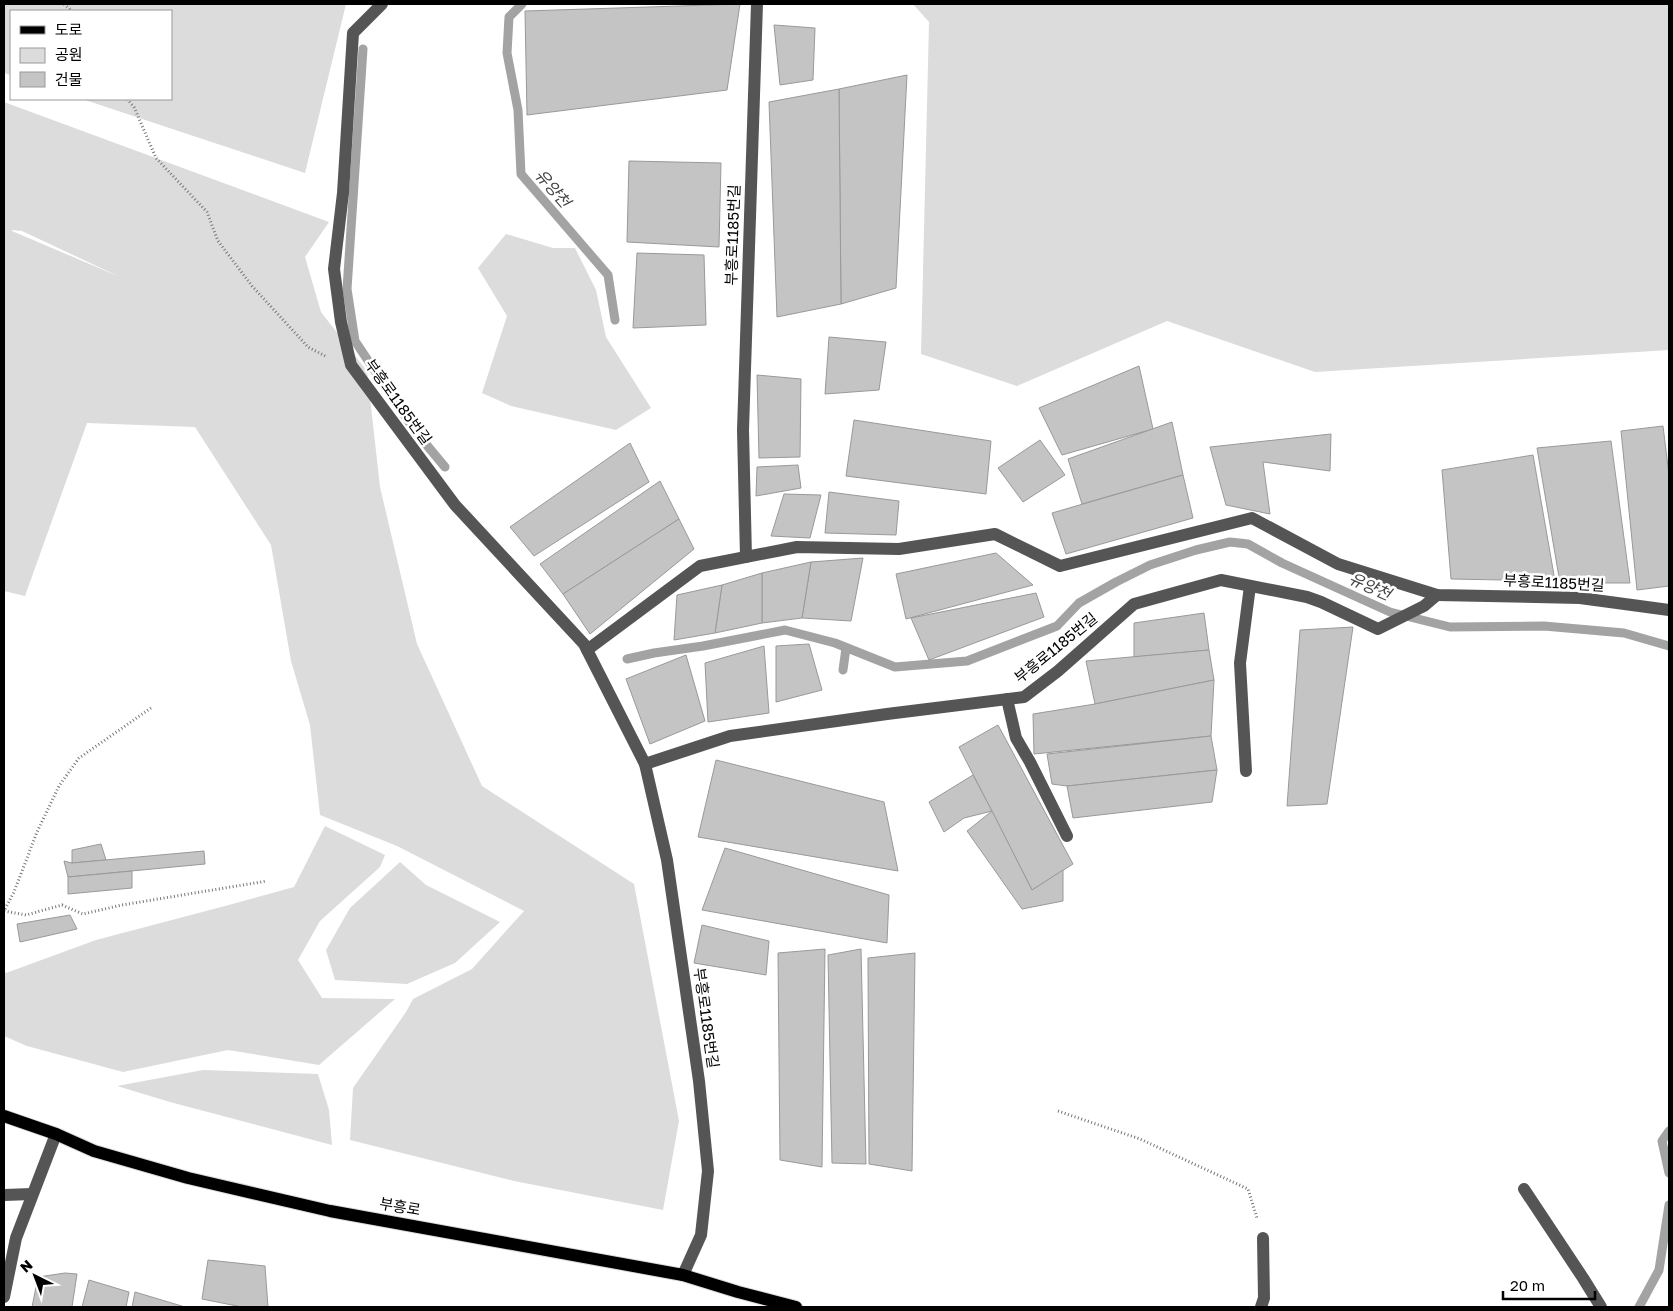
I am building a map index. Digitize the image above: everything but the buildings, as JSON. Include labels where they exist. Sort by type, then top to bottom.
[{"type":"main road","name":"부흥로","points":[[4,1116],[56,1134],[94,1151],[179,1175],[330,1211],[683,1275],[796,1307]]},
{"type":"street","name":"부흥로1185번길","points":[[382,4],[353,33],[343,193],[334,269],[341,322],[353,369],[456,505],[584,644],[644,764],[667,860],[699,1081],[708,1171],[701,1235],[683,1275]]},
{"type":"street","name":"부흥로1185번길","points":[[746,557],[744,430],[757,4]]},
{"type":"street","name":"부흥로1185번길","points":[[587,650],[700,566],[797,547],[899,549],[995,534],[1060,566],[1252,518],[1338,564],[1437,595],[1580,598],[1669,610]]},
{"type":"street","name":"부흥로1185번길","points":[[644,764],[730,736],[887,714],[1024,698],[1058,671],[1134,604],[1221,580],[1308,597],[1378,629],[1424,606],[1437,595]]},
{"type":"street","points":[[1246,770],[1240,663],[1250,586]]},
{"type":"street","points":[[1007,700],[1016,738],[1067,836]]},
{"type":"street","points":[[4,1297],[16,1238],[56,1134]]},
{"type":"street","points":[[1524,1189],[1601,1307]]},
{"type":"street","points":[[4,1195],[32,1194]]},
{"type":"street","points":[[1261,1307],[1264,1298],[1263,1238]]},
{"type":"path","points":[[128,100],[134,107],[156,158],[208,212],[218,241],[252,286],[308,347],[347,369],[353,369]]},
{"type":"path","points":[[151,708],[79,758],[59,786],[37,832],[14,892],[4,911],[26,914],[62,905],[83,914],[122,905],[267,881]]},
{"type":"path","points":[[1058,1112],[1140,1139],[1248,1189],[1263,1238]]},
{"type":"green space","points":[[4,4],[346,4],[305,173],[85,100],[172,100],[172,10],[10,10],[10,75],[4,73]]},
{"type":"green space","points":[[913,4],[1669,4],[1669,350],[1315,372],[1167,321],[1017,386],[921,354],[929,22]]},
{"type":"green space","points":[[4,102],[329,222],[305,257],[321,312],[367,371],[380,487],[417,644],[482,786],[634,884],[679,1121],[663,1210],[514,1181],[350,1140],[353,1088],[413,999],[472,969],[524,911],[397,846],[320,815],[310,725],[291,661],[271,545],[195,427],[87,423],[25,596],[4,591]],"holes":[[[12,230],[22,231],[120,277]]]},
{"type":"green space","points":[[506,234],[553,248],[575,248],[596,290],[606,337],[651,408],[616,430],[511,406],[482,393],[507,316],[478,268]]},
{"type":"green space","points":[[325,826],[385,855],[380,867],[320,921],[298,960],[322,998],[395,999],[319,1065],[228,1050],[123,1072],[27,1046],[4,1036],[4,972],[6,973],[96,940],[294,887]]},
{"type":"green space","points":[[400,862],[426,885],[500,922],[455,963],[407,984],[335,980],[326,950],[350,908]]},
{"type":"green space","points":[[203,1070],[318,1074],[329,1110],[332,1145],[117,1086]]},
{"type":"waterway","name":"유양천","points":[[522,4],[509,17],[507,53],[518,110],[521,174],[608,275],[615,320]]},
{"type":"waterway","points":[[363,49],[347,289],[355,341],[415,431],[445,467]]},
{"type":"waterway","name":"유양천","points":[[627,659],[785,630],[835,643],[895,667],[967,661],[1057,626],[1079,603],[1150,565],[1196,550],[1230,542],[1248,544],[1282,563],[1390,612],[1450,627],[1544,626],[1624,633],[1669,646]]},
{"type":"waterway","points":[[843,670],[846,648]]},
{"type":"waterway","points":[[1669,1131],[1662,1141],[1669,1173]]},
{"type":"waterway","points":[[1639,1307],[1659,1270],[1669,1205]]}]
